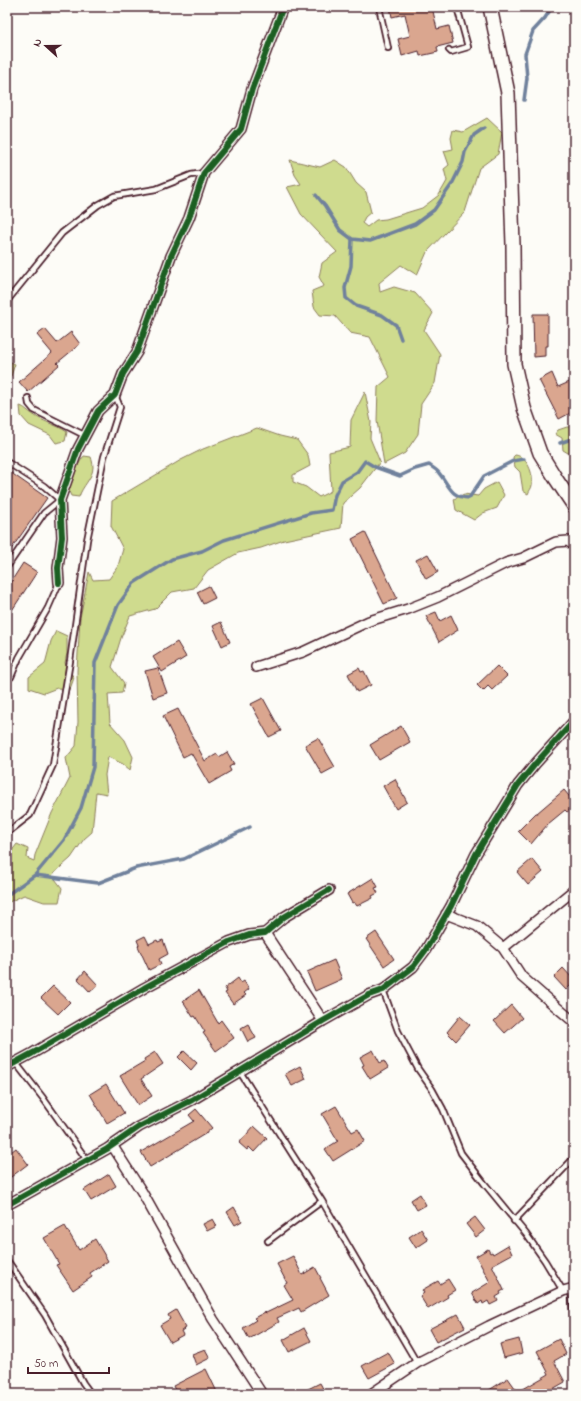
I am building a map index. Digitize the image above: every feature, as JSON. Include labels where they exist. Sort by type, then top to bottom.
[{"type":"main road","points":[[490,7],[508,93],[513,245],[514,364],[524,408],[540,453],[574,506]]},
{"type":"street","points":[[59,583],[58,568],[62,537],[60,500],[78,449],[98,411],[115,395],[123,374],[137,352],[171,256],[189,218],[204,174],[241,129],[252,89],[283,7]]},
{"type":"street","points":[[256,667],[304,652],[370,621],[408,609],[438,597],[556,542],[568,541],[574,546]]},
{"type":"street","points":[[7,1205],[87,1160],[139,1127],[192,1100],[323,1021],[383,990],[413,967],[425,951],[446,914],[476,854],[518,785],[574,721]]},
{"type":"street","points":[[11,1065],[144,988],[229,942],[249,935],[264,933],[284,916],[329,890]]},
{"type":"street","points":[[503,948],[574,890]]},
{"type":"street","points":[[446,914],[477,926],[503,948],[522,977],[574,1022]]},
{"type":"street","points":[[264,933],[323,1021]]},
{"type":"street","points":[[112,1145],[142,1192],[213,1319],[262,1394]]},
{"type":"street","points":[[371,1394],[417,1363],[489,1326],[569,1289]]},
{"type":"lane","points":[[379,7],[388,48]]},
{"type":"lane","points":[[449,50],[451,52],[468,47],[457,7]]},
{"type":"lane","points":[[7,301],[62,233],[98,205],[114,196],[156,189],[191,174],[204,174]]},
{"type":"lane","points":[[7,833],[30,815],[53,765],[70,661],[87,540],[104,457],[120,407],[115,395]]},
{"type":"lane","points":[[28,398],[34,410],[86,436]]},
{"type":"lane","points":[[7,462],[44,486],[60,500],[44,513],[7,567]]},
{"type":"lane","points":[[7,679],[11,677],[19,658],[48,608],[59,583]]},
{"type":"lane","points":[[383,990],[401,1037],[418,1070],[432,1089],[443,1109],[461,1153],[514,1221],[526,1234],[545,1261],[569,1289],[574,1321]]},
{"type":"lane","points":[[11,1065],[43,1098],[87,1160]]},
{"type":"lane","points":[[240,1072],[322,1200],[417,1363]]},
{"type":"lane","points":[[514,1221],[574,1158]]},
{"type":"lane","points":[[268,1241],[322,1200]]},
{"type":"lane","points":[[7,1260],[45,1315],[83,1384],[91,1394]]},
{"type":"green space","points":[[487,118],[502,132],[498,154],[479,168],[465,212],[427,252],[417,275],[401,265],[379,283],[380,292],[394,287],[415,293],[433,313],[424,330],[440,354],[435,383],[421,404],[418,434],[405,453],[384,464],[377,421],[378,387],[390,377],[370,337],[350,333],[335,316],[320,315],[314,307],[312,291],[324,286],[319,277],[322,263],[337,252],[301,214],[287,187],[301,184],[295,175],[290,160],[320,167],[335,160],[346,167],[356,183],[366,192],[371,212],[365,217],[362,223],[367,227],[376,220],[386,219],[422,208],[439,195],[447,181],[444,169],[449,165],[444,151],[453,149],[451,138],[453,130],[463,132]]},
{"type":"green space","points":[[11,362],[15,364],[11,376],[8,379],[7,366]]},
{"type":"green space","points":[[365,392],[371,422],[370,438],[380,462],[360,488],[343,503],[341,528],[284,540],[261,548],[238,553],[208,570],[194,588],[172,592],[155,609],[130,616],[112,667],[124,683],[122,693],[108,694],[110,723],[125,740],[133,757],[130,770],[123,764],[108,757],[105,775],[107,794],[96,792],[92,832],[84,839],[71,858],[52,875],[62,888],[59,902],[44,902],[24,895],[9,902],[7,905],[7,857],[17,844],[28,849],[27,858],[34,861],[52,813],[70,778],[66,758],[76,746],[78,722],[77,671],[80,618],[89,572],[93,580],[109,579],[118,566],[123,549],[111,526],[112,501],[181,460],[203,449],[257,428],[297,440],[308,455],[310,466],[293,475],[293,482],[306,487],[319,497],[331,491],[329,452],[350,447],[351,420]]},
{"type":"green space","points":[[20,406],[40,419],[67,432],[65,441],[56,443],[50,435],[29,425],[21,416]]},
{"type":"green space","points":[[567,427],[574,427],[574,451],[568,453],[563,450],[562,438],[555,434],[558,430]]},
{"type":"green space","points":[[515,455],[519,456],[526,462],[531,471],[532,487],[528,494],[523,491],[520,472],[515,467],[513,457]]},
{"type":"green space","points":[[84,456],[91,457],[93,471],[79,497],[71,496],[68,487],[77,466]]},
{"type":"green space","points":[[497,482],[504,495],[497,508],[483,513],[474,520],[456,510],[454,499],[464,494],[478,496],[484,489]]},
{"type":"green space","points":[[56,631],[67,636],[67,653],[65,663],[74,678],[70,689],[57,688],[44,693],[29,688],[29,677],[45,664],[51,641]]},
{"type":"green space","points":[[7,648],[11,651],[13,666],[7,671]]},
{"type":"building","points":[[390,7],[432,7],[437,29],[449,26],[453,43],[437,47],[438,52],[420,56],[419,51],[402,56],[398,39],[410,36],[405,14],[392,17]]},
{"type":"building","points":[[533,314],[548,314],[548,346],[545,346],[545,356],[534,357]]},
{"type":"building","points":[[45,329],[57,343],[71,332],[80,344],[57,363],[59,365],[28,392],[19,382],[52,353],[37,335]]},
{"type":"building","points":[[552,373],[558,387],[574,380],[574,411],[559,419],[539,380]]},
{"type":"building","points":[[7,470],[47,498],[7,555]]},
{"type":"building","points":[[365,532],[397,598],[384,604],[352,539]]},
{"type":"building","points":[[428,554],[438,572],[426,579],[416,560]]},
{"type":"building","points":[[23,563],[37,572],[7,618],[7,588]]},
{"type":"building","points":[[209,586],[215,598],[203,604],[197,592]]},
{"type":"building","points":[[436,612],[440,621],[451,615],[458,630],[439,642],[426,616]]},
{"type":"building","points":[[221,622],[230,642],[222,646],[213,626]]},
{"type":"building","points":[[177,642],[186,657],[162,672],[153,657]]},
{"type":"building","points":[[497,666],[507,676],[492,690],[488,686],[483,691],[477,685]]},
{"type":"building","points":[[158,668],[167,693],[153,698],[145,671]]},
{"type":"building","points":[[359,668],[361,672],[364,671],[371,685],[357,692],[348,674]]},
{"type":"building","points":[[263,698],[281,731],[269,737],[251,704]]},
{"type":"building","points":[[178,709],[205,761],[217,754],[219,757],[227,752],[234,764],[229,767],[231,771],[209,784],[191,753],[183,757],[163,716]]},
{"type":"building","points":[[401,726],[410,742],[379,760],[370,745]]},
{"type":"building","points":[[318,738],[335,767],[322,774],[305,745]]},
{"type":"building","points":[[395,779],[407,802],[396,809],[383,786]]},
{"type":"building","points":[[564,790],[574,802],[574,807],[567,812],[565,810],[548,824],[531,844],[518,831],[536,813]]},
{"type":"building","points":[[532,859],[543,872],[528,885],[517,872]]},
{"type":"building","points":[[373,878],[378,887],[375,888],[378,893],[372,896],[373,898],[357,906],[354,902],[352,903],[347,894]]},
{"type":"building","points":[[376,932],[394,959],[384,966],[366,939]]},
{"type":"building","points":[[145,936],[149,944],[157,940],[158,942],[163,940],[168,954],[159,959],[161,964],[149,970],[138,946],[137,940]]},
{"type":"building","points":[[334,960],[342,979],[315,991],[307,972]]},
{"type":"building","points":[[563,968],[574,980],[574,982],[566,990],[554,977]]},
{"type":"building","points":[[85,971],[98,985],[90,992],[78,979]]},
{"type":"building","points":[[238,978],[241,983],[244,981],[249,989],[244,993],[246,995],[233,1004],[225,993],[227,992],[225,988]]},
{"type":"building","points":[[53,986],[70,1002],[58,1014],[41,998]]},
{"type":"building","points":[[199,990],[218,1023],[221,1020],[234,1038],[216,1051],[203,1033],[205,1032],[195,1016],[193,1017],[183,1001]]},
{"type":"building","points":[[511,1005],[522,1018],[505,1033],[494,1021]]},
{"type":"building","points":[[460,1016],[470,1025],[456,1041],[447,1032]]},
{"type":"building","points":[[248,1024],[256,1038],[248,1042],[241,1028]]},
{"type":"building","points":[[373,1050],[380,1063],[384,1061],[388,1068],[370,1079],[362,1066],[364,1065],[360,1057]]},
{"type":"building","points":[[184,1051],[197,1063],[191,1070],[178,1057]]},
{"type":"building","points":[[155,1052],[163,1064],[141,1079],[152,1096],[138,1105],[120,1076],[145,1061],[144,1059]]},
{"type":"building","points":[[300,1066],[306,1079],[292,1086],[285,1074]]},
{"type":"building","points":[[106,1084],[124,1113],[107,1123],[90,1094]]},
{"type":"building","points":[[336,1106],[352,1132],[358,1129],[365,1141],[333,1161],[325,1149],[338,1141],[322,1114]]},
{"type":"building","points":[[196,1109],[212,1128],[205,1134],[150,1167],[141,1152],[194,1121],[189,1115]]},
{"type":"building","points":[[254,1126],[267,1138],[254,1152],[249,1147],[247,1150],[239,1143]]},
{"type":"building","points":[[16,1148],[28,1164],[7,1180],[7,1155]]},
{"type":"building","points":[[109,1174],[116,1186],[91,1201],[84,1190]]},
{"type":"building","points":[[420,1194],[426,1205],[417,1210],[411,1200]]},
{"type":"building","points":[[234,1207],[242,1221],[235,1225],[227,1212]]},
{"type":"building","points":[[475,1217],[485,1230],[476,1237],[466,1224]]},
{"type":"building","points":[[213,1219],[217,1226],[207,1231],[203,1224]]},
{"type":"building","points":[[65,1226],[79,1250],[95,1239],[108,1261],[90,1273],[92,1277],[73,1290],[56,1265],[59,1264],[44,1238]]},
{"type":"building","points":[[421,1229],[428,1240],[416,1248],[409,1237]]},
{"type":"building","points":[[508,1245],[512,1254],[492,1265],[504,1290],[496,1297],[498,1301],[490,1305],[488,1301],[483,1304],[482,1301],[478,1304],[472,1293],[490,1282],[476,1256],[488,1249],[490,1253],[492,1252],[493,1254]]},
{"type":"building","points":[[293,1256],[302,1275],[315,1267],[329,1295],[301,1312],[299,1308],[277,1318],[279,1322],[249,1339],[243,1328],[256,1320],[254,1318],[293,1300],[284,1285],[287,1283],[277,1264]]},
{"type":"building","points":[[448,1279],[455,1290],[447,1295],[448,1297],[428,1309],[420,1296],[424,1293],[422,1290],[438,1281],[440,1284]]},
{"type":"building","points":[[176,1310],[186,1328],[181,1331],[183,1335],[170,1342],[160,1325],[170,1319],[168,1315]]},
{"type":"building","points":[[458,1314],[465,1327],[436,1342],[429,1329]]},
{"type":"building","points":[[304,1328],[311,1341],[289,1352],[283,1340]]},
{"type":"building","points":[[519,1339],[522,1353],[504,1358],[500,1344]]},
{"type":"building","points":[[559,1339],[566,1354],[554,1361],[565,1382],[544,1394],[483,1394],[508,1378],[518,1392],[549,1374],[537,1351]]},
{"type":"building","points":[[205,1349],[210,1358],[196,1365],[192,1354]]},
{"type":"building","points":[[388,1352],[395,1364],[369,1378],[362,1366]]},
{"type":"building","points":[[206,1369],[218,1394],[177,1394],[173,1386]]},
{"type":"building","points":[[320,1383],[326,1394],[298,1394]]},
{"type":"waterway","points":[[524,100],[527,78],[525,54],[533,31],[545,18],[552,7]]},
{"type":"waterway","points":[[316,195],[325,206],[340,230],[352,239],[370,241],[415,224],[434,210],[452,184],[463,162],[465,152],[474,135],[484,128]]},
{"type":"waterway","points":[[352,239],[351,266],[345,288],[346,298],[356,306],[382,315],[396,325],[401,339]]},
{"type":"waterway","points":[[560,443],[574,438]]},
{"type":"waterway","points":[[7,895],[35,875],[64,840],[81,808],[93,767],[95,663],[118,605],[134,583],[172,559],[202,551],[224,540],[311,513],[332,510],[335,495],[342,481],[357,472],[365,461],[375,467],[400,476],[415,469],[429,465],[438,472],[454,493],[458,496],[469,498],[484,476],[513,461],[524,459]]},
{"type":"waterway","points":[[35,875],[98,883],[136,868],[184,859],[250,827]]},
{"type":"cycle path","points":[[59,583],[58,568],[62,537],[60,500],[78,449],[98,411],[115,395],[123,374],[137,352],[171,256],[189,218],[204,173],[241,129],[252,89],[283,7]]},
{"type":"cycle path","points":[[7,1205],[107,1149],[139,1127],[192,1100],[323,1021],[369,995],[383,990],[413,967],[425,951],[451,906],[476,854],[518,785],[574,721]]},
{"type":"cycle path","points":[[7,1067],[144,988],[229,942],[249,935],[265,933],[284,917],[329,890]]}]
